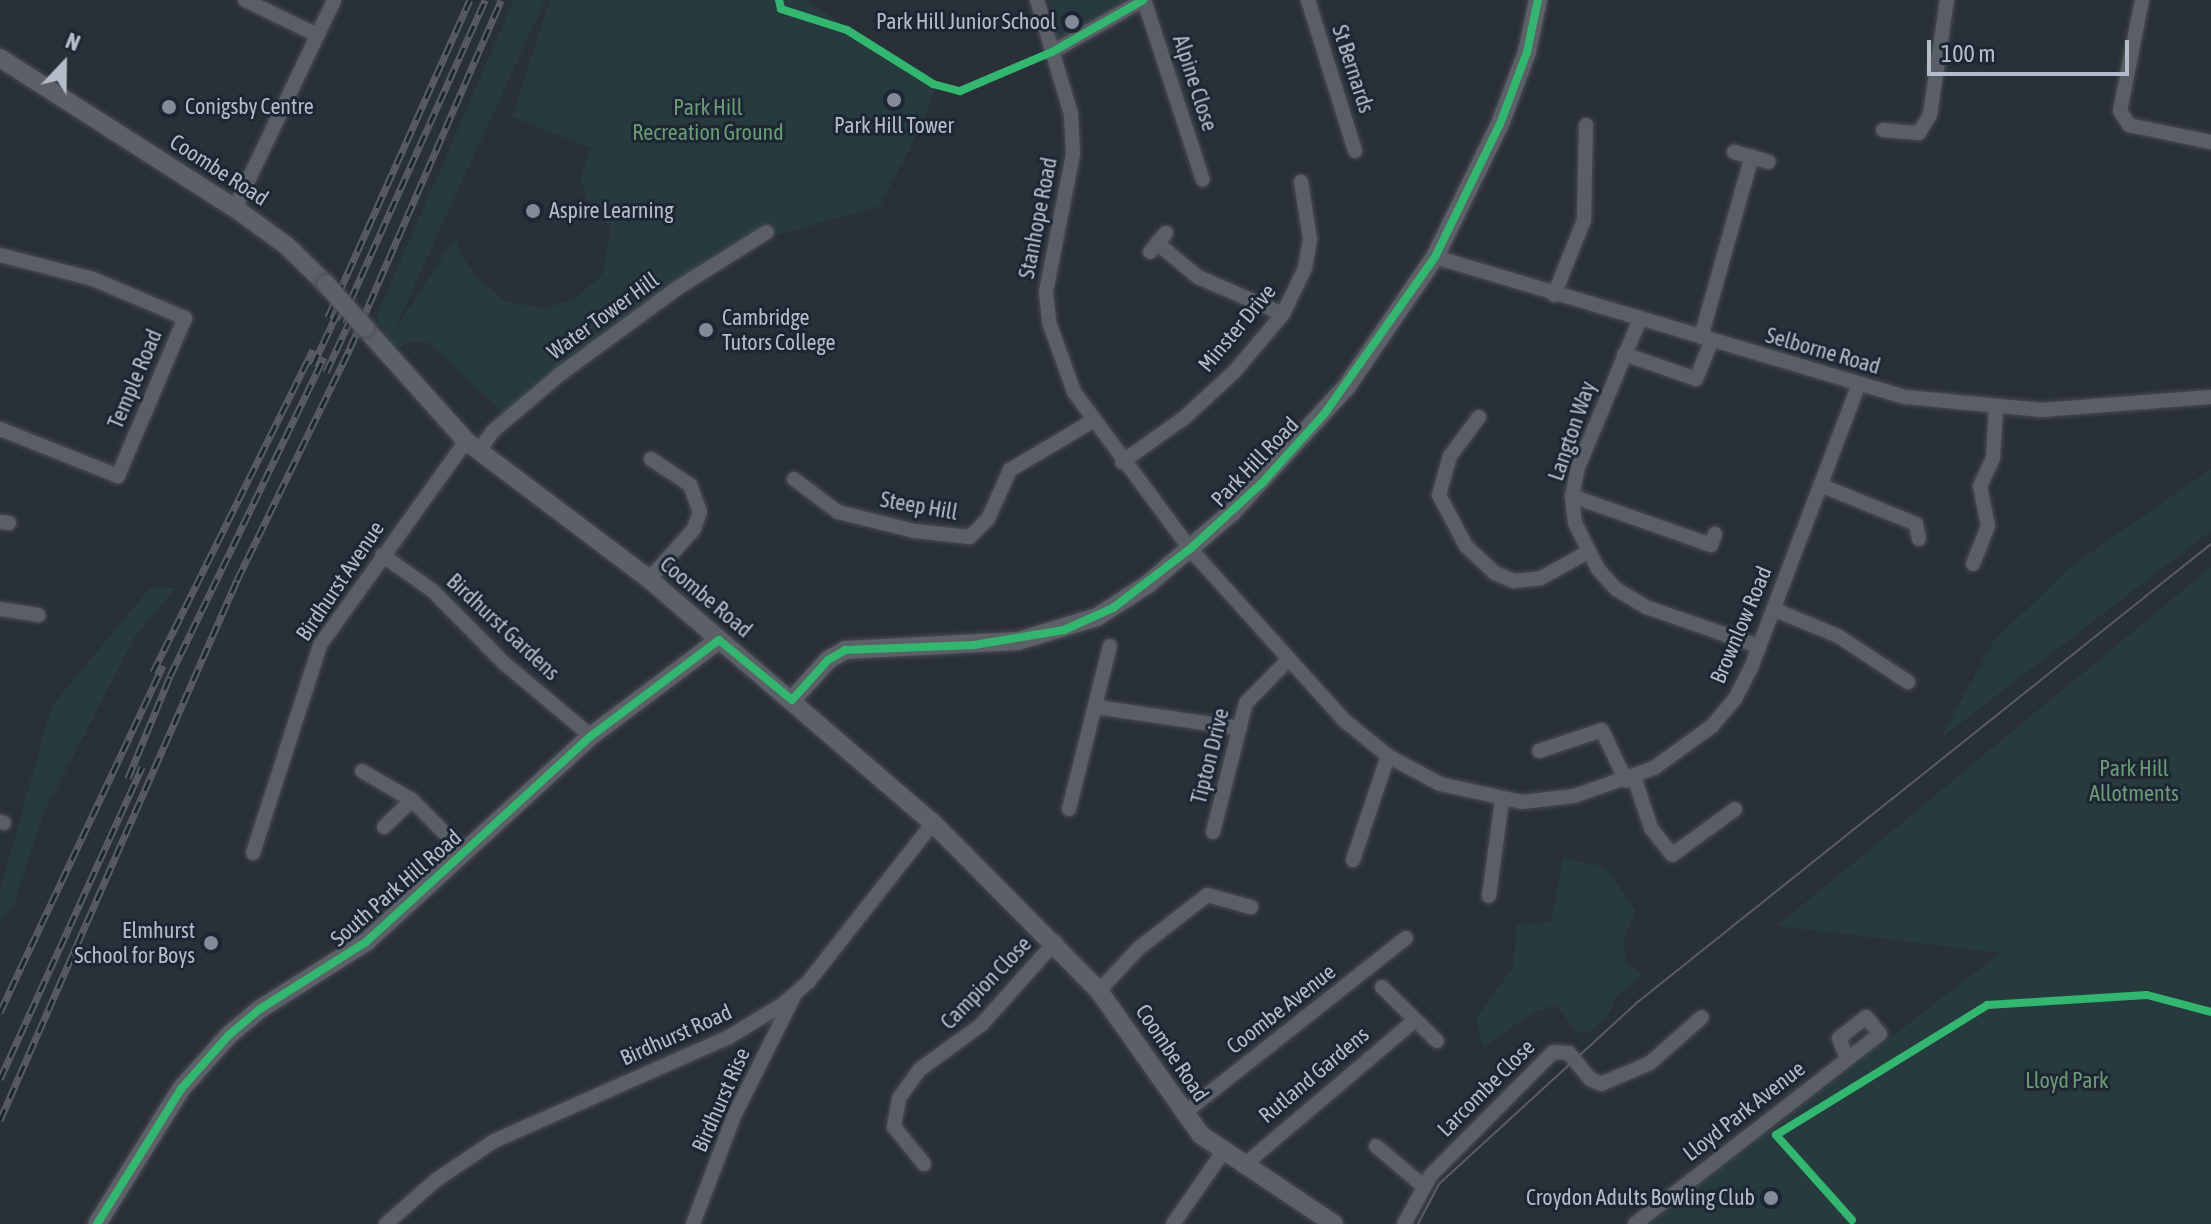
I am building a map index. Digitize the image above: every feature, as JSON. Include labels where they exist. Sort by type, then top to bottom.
[{"type":"main road","name":"Park Hill Road","points":[[792,700],[828,660],[845,650],[1003,642],[1064,630],[1113,608],[1190,549],[1311,431],[1381,340],[1435,257],[1500,124],[1527,52],[1538,0]]},
{"type":"main road","points":[[0,47],[22,74]]},
{"type":"main road","name":"Coombe Road","points":[[0,58],[235,208],[287,246],[326,284],[472,446],[649,579],[933,823],[1055,942],[1099,991],[1139,1042],[1183,1114],[1223,1152],[1334,1224]]},
{"type":"main road","points":[[0,68],[22,74]]},
{"type":"main road","name":"South Park Hill Road","points":[[97,1224],[175,1098],[216,1047],[260,1009],[366,942],[591,736],[719,640]]},
{"type":"street","points":[[245,0],[317,35]]},
{"type":"street","points":[[235,208],[334,0]]},
{"type":"street","name":"Stanhope Road","points":[[1037,0],[1071,114],[1073,154],[1048,268],[1047,307],[1060,360],[1091,422],[1190,549]]},
{"type":"street","points":[[1052,52],[1144,0]]},
{"type":"street","name":"Alpine Close","points":[[1144,0],[1203,180]]},
{"type":"street","name":"St Bernards","points":[[1308,0],[1355,151]]},
{"type":"street","points":[[1883,130],[1919,133],[1930,115],[1947,0]]},
{"type":"street","points":[[2142,0],[2120,111],[2129,125],[2211,142]]},
{"type":"street","points":[[1554,295],[1584,220],[1586,125]]},
{"type":"street","points":[[1734,152],[1769,162]]},
{"type":"street","points":[[1624,354],[1696,379],[1752,156]]},
{"type":"street","name":"Minster Drive","points":[[1122,462],[1184,418],[1234,372],[1283,314],[1305,268],[1310,239],[1301,182]]},
{"type":"street","name":"Water Tower Hill","points":[[472,446],[559,375],[676,289],[767,232]]},
{"type":"street","points":[[1158,243],[1198,277],[1283,314]]},
{"type":"street","name":"Temple Road","points":[[0,255],[93,279],[185,318],[118,476],[0,429]]},
{"type":"street","name":"Selborne Road","points":[[1435,257],[1858,387],[1996,407],[2115,408],[2211,397]]},
{"type":"street","name":"Langton Way","points":[[1640,319],[1572,496],[1575,523],[1588,552],[1616,589],[1646,607],[1758,646]]},
{"type":"street","name":"Brownlow Road","points":[[1190,549],[1357,733],[1388,756],[1440,784],[1502,800],[1549,801],[1630,779],[1679,753],[1712,726],[1743,686],[1858,387]]},
{"type":"street","points":[[1973,564],[1988,526],[1980,486],[1993,458],[1996,407]]},
{"type":"street","points":[[1479,417],[1450,456],[1439,495],[1466,546],[1495,573],[1514,581],[1541,578],[1588,552]]},
{"type":"street","name":"Steep Hill","points":[[794,479],[838,512],[915,531],[970,537],[988,519],[1010,470],[1091,422]]},
{"type":"street","name":"Birdhurst Avenue","points":[[253,853],[315,656],[382,555],[472,446]]},
{"type":"street","points":[[649,579],[694,529],[700,512],[690,485],[651,459]]},
{"type":"street","points":[[1820,485],[1916,524],[1919,539]]},
{"type":"street","points":[[1572,496],[1711,545],[1715,534]]},
{"type":"street","name":"Birdhurst Gardens","points":[[382,555],[433,591],[504,663],[591,736]]},
{"type":"street","points":[[0,609],[39,615]]},
{"type":"street","points":[[1773,609],[1838,636],[1908,682]]},
{"type":"street","points":[[1069,809],[1110,646]]},
{"type":"street","name":"Tipton Drive","points":[[1213,832],[1250,696],[1288,660]]},
{"type":"street","points":[[1096,707],[1239,728]]},
{"type":"street","points":[[1539,751],[1602,730],[1630,779],[1651,828],[1672,855],[1735,809]]},
{"type":"street","points":[[1353,860],[1388,756]]},
{"type":"street","points":[[362,771],[412,800],[464,853]]},
{"type":"street","points":[[384,827],[412,800]]},
{"type":"street","points":[[1489,896],[1502,800]]},
{"type":"street","name":"Birdhurst Road","points":[[386,1224],[436,1180],[494,1141],[729,1037],[794,996],[933,823]]},
{"type":"street","points":[[1099,991],[1139,948],[1207,895],[1251,907]]},
{"type":"street","name":"Coombe Avenue","points":[[1183,1114],[1406,938]]},
{"type":"street","name":"Campion Close","points":[[924,1164],[894,1127],[899,1098],[919,1070],[982,1024],[1055,942]]},
{"type":"street","points":[[1382,987],[1437,1041]]},
{"type":"street","name":"Birdhurst Rise","points":[[693,1224],[734,1116],[794,996]]},
{"type":"street","name":"Larcombe Close","points":[[1404,1224],[1422,1185],[1553,1052],[1569,1053],[1590,1079],[1601,1084],[1650,1063],[1702,1017]]},
{"type":"street","name":"Lloyd Park Avenue","points":[[1635,1224],[1880,1034],[1866,1017],[1839,1038],[1847,1059]]},
{"type":"street","name":"Rutland Gardens","points":[[1243,1166],[1415,1020]]},
{"type":"street","points":[[1376,1146],[1422,1185]]},
{"type":"street","points":[[1173,1224],[1223,1152]]},
{"type":"green space","name":"Park Hill Recreation Ground","points":[[514,0],[545,0],[393,332],[456,236],[459,252],[476,276],[505,301],[545,309],[577,297],[602,275],[611,229],[589,202],[580,180],[591,148],[512,117],[550,0],[804,0],[932,77],[936,85],[924,120],[880,206],[769,237],[763,229],[736,242],[673,282],[503,413],[429,343],[414,341],[397,348],[376,318]]},
{"type":"green space","name":"Park Hill Junior School","points":[[1049,0],[1126,0],[1057,44]]},
{"type":"green space","points":[[2211,469],[2211,531],[1940,739],[1993,642],[2071,566]]},
{"type":"green space","name":"Lloyd Park","points":[[2211,567],[2211,1224],[1649,1224],[2000,953],[1777,926]]},
{"type":"green space","points":[[150,588],[176,588],[134,638],[42,817],[15,902],[0,924],[0,890],[52,706]]},
{"type":"green space","points":[[1563,858],[1605,867],[1636,910],[1623,941],[1628,964],[1643,975],[1616,997],[1610,1013],[1589,1033],[1576,1032],[1556,1004],[1531,1014],[1483,1047],[1476,1019],[1513,967],[1517,925],[1551,922]]},
{"type":"tram line","points":[[1418,1224],[1439,1184],[1639,1001],[2211,544]]},
{"type":"railway","points":[[328,317],[470,0]]},
{"type":"railway","points":[[341,321],[485,0]]},
{"type":"railway","points":[[0,1120],[237,580],[350,348],[501,0]]},
{"type":"railway","points":[[313,365],[340,307]]},
{"type":"railway","points":[[326,372],[353,314]]},
{"type":"railway","points":[[153,672],[313,350]]},
{"type":"railway","points":[[128,778],[170,676],[324,357]]},
{"type":"railway","points":[[0,1012],[163,665]]},
{"type":"railway","points":[[0,1079],[142,767]]},
{"type":"cycle path","points":[[779,0],[781,9],[847,30],[933,84],[960,91],[1052,52],[1143,0]]},
{"type":"cycle path","points":[[97,1224],[181,1089],[229,1035],[260,1009],[366,942],[591,736],[719,640],[792,700],[828,660],[845,650],[974,645],[1064,630],[1113,608],[1190,549],[1262,483],[1325,413],[1435,257],[1500,124],[1527,52],[1538,0]]},
{"type":"cycle path","points":[[1852,1220],[1776,1135],[1987,1005],[2147,995],[2211,1012]]},
{"type":"place","name":"Park Hill Junior School","points":[[1072,22]]},
{"type":"place","name":"Park Hill Tower","points":[[894,100]]},
{"type":"place","name":"Conigsby Centre","points":[[169,107]]},
{"type":"place","name":"Aspire Learning","points":[[533,211]]},
{"type":"place","name":"Cambridge Tutors College","points":[[706,330]]},
{"type":"place","name":"Elmhurst School for Boys","points":[[211,943]]},
{"type":"place","name":"Croydon Adults Bowling Club","points":[[1771,1198]]},
{"type":"park label","name":"Park Hill Allotments","points":[[2134,780]]}]
